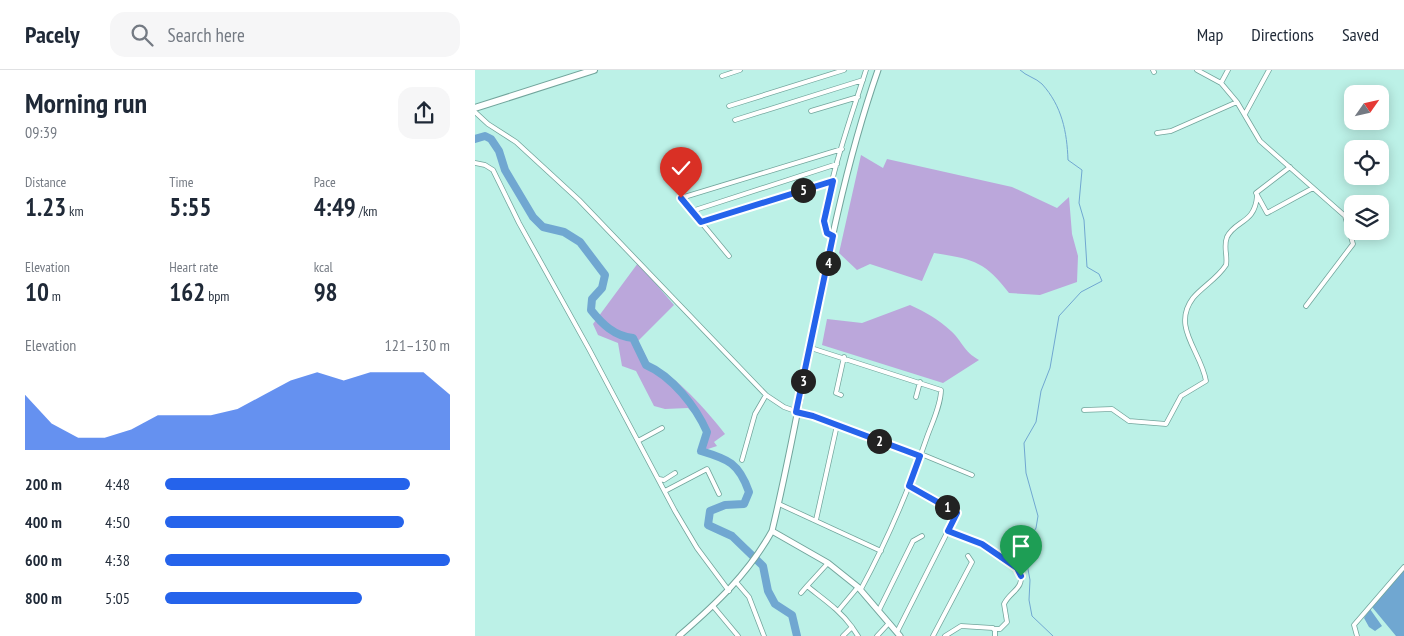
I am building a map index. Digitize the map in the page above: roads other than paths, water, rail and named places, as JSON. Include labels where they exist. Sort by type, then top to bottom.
[{"type":"highway","points":[[475,110],[594,70]]},
{"type":"street","points":[[722,76],[740,70]]},
{"type":"street","points":[[729,106],[844,70]]},
{"type":"street","points":[[833,236],[827,233],[824,221],[837,164],[866,70]]},
{"type":"street","points":[[679,636],[737,583],[752,565],[772,531],[833,236],[861,118],[878,70]]},
{"type":"street","points":[[1197,70],[1221,83],[1237,102],[1260,141],[1346,218],[1353,243],[1306,306]]},
{"type":"street","points":[[1221,83],[1228,70]]},
{"type":"street","points":[[1245,114],[1269,70]]},
{"type":"street","points":[[735,120],[863,80]]},
{"type":"street","points":[[811,111],[858,97]]},
{"type":"street","points":[[1157,133],[1171,132],[1237,102]]},
{"type":"street","points":[[475,110],[488,124],[516,142],[579,200],[766,395],[784,407],[796,412],[921,455],[972,475]]},
{"type":"street","points":[[729,256],[681,198],[842,149]]},
{"type":"street","points":[[475,163],[485,165],[493,170],[519,223],[665,491],[697,548],[729,591]]},
{"type":"street","points":[[692,211],[837,164]]},
{"type":"street","points":[[1084,410],[1112,409],[1129,421],[1165,424],[1181,396],[1206,381],[1184,326],[1185,310],[1195,295],[1226,265],[1225,249],[1227,238],[1233,230],[1250,216],[1257,196],[1256,192],[1290,167]]},
{"type":"street","points":[[701,222],[833,181]]},
{"type":"street","points":[[1257,196],[1268,213],[1313,188]]},
{"type":"street","points":[[811,348],[939,388],[941,392],[921,455],[881,551],[860,588],[838,611]]},
{"type":"street","points":[[841,395],[836,393],[844,357]]},
{"type":"street","points":[[916,397],[920,382]]},
{"type":"street","points":[[742,460],[755,414],[766,395]]},
{"type":"street","points":[[816,520],[837,425]]},
{"type":"street","points":[[638,441],[662,428]]},
{"type":"street","points":[[665,491],[707,469],[719,494]]},
{"type":"street","points":[[659,480],[664,480],[675,473]]},
{"type":"street","points":[[909,486],[963,516]]},
{"type":"street","points":[[779,504],[881,551]]},
{"type":"street","points":[[772,531],[827,563],[860,588],[899,635],[957,513]]},
{"type":"street","points":[[945,636],[961,626],[995,630],[1004,626],[1007,622],[1004,604],[1021,583],[1020,572],[982,544],[948,531]]},
{"type":"street","points":[[879,610],[913,541],[922,536]]},
{"type":"street","points":[[933,636],[972,562],[968,556]]},
{"type":"street","points":[[801,593],[827,563]]},
{"type":"street","points":[[1357,636],[1354,625],[1404,567]]},
{"type":"street","points":[[737,583],[749,598],[764,636]]},
{"type":"street","points":[[807,586],[838,611],[858,636]]},
{"type":"street","points":[[713,606],[738,636]]},
{"type":"street","points":[[877,636],[889,623]]},
{"type":"street","points":[[843,636],[852,627]]},
{"type":"street","points":[[995,630],[995,636]]},
{"type":"water","points":[[1404,570],[1404,636],[1396,636],[1372,607]]},
{"type":"water","points":[[1370,609],[1382,626],[1375,631],[1369,627],[1364,618]]},
{"type":"waterway","points":[[1020,70],[1042,84],[1059,110],[1065,129],[1068,160],[1082,170],[1079,203],[1084,220],[1087,267],[1099,274],[1102,281],[1081,292],[1059,316],[1050,368],[1041,391],[1036,422],[1024,443],[1026,473],[1038,516],[1036,528],[1024,548],[1030,580],[1029,600],[1032,616],[1053,636]]},
{"type":"waterway","points":[[475,139],[485,136],[491,139],[499,151],[505,170],[533,217],[543,227],[564,232],[580,242],[605,275],[602,288],[592,299],[591,310],[614,332],[633,338],[646,365],[674,384],[690,403],[707,432],[701,451],[725,460],[737,468],[741,474],[749,492],[744,504],[725,505],[710,511],[708,525],[732,536],[763,566],[768,591],[775,604],[792,615],[797,636]]}]
